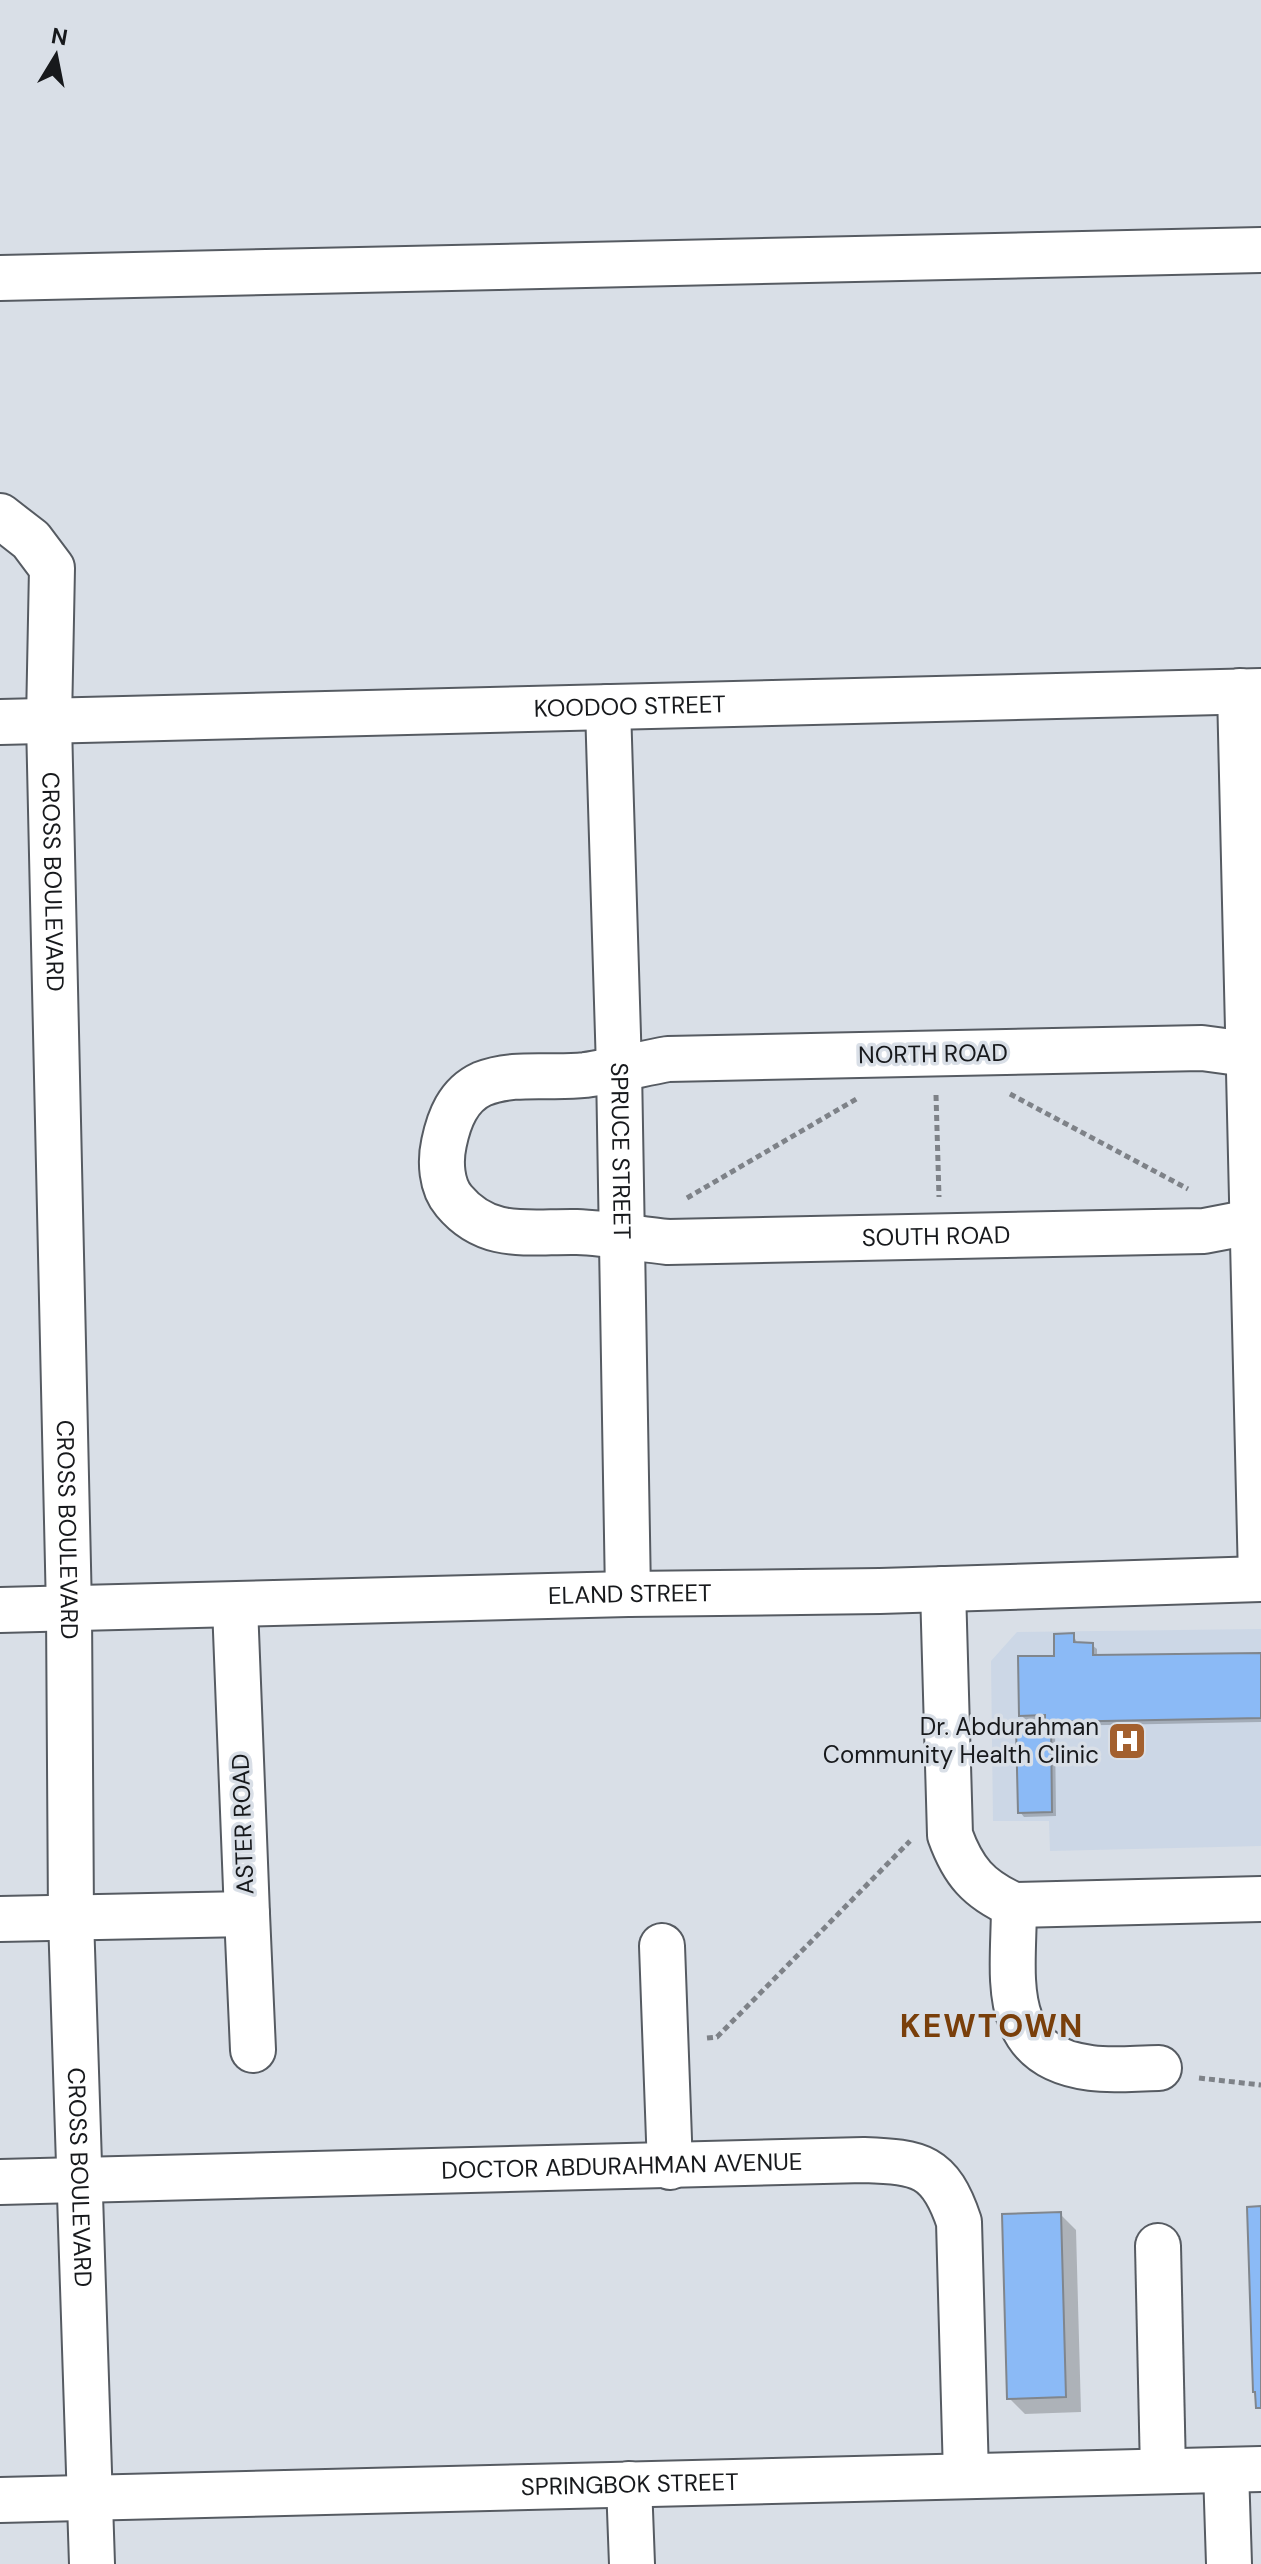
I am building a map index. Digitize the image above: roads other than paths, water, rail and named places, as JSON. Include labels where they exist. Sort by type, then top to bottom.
[{"type":"street","points":[[0,278],[1261,250]]},
{"type":"street","name":"CROSS BOULEVARD","points":[[0,516],[31,540],[52,568],[49,721],[69,1610],[71,1918],[92,2564]]},
{"type":"street","points":[[1250,691],[1261,1579]]},
{"type":"street","name":"KOODOO STREET","points":[[0,722],[1250,691]]},
{"type":"street","name":"SPRUCE STREET","points":[[608,707],[619,1068],[628,1594]]},
{"type":"street","name":"NORTH ROAD","points":[[621,1237],[580,1232],[513,1232],[483,1226],[464,1213],[449,1195],[442,1172],[443,1146],[451,1116],[463,1099],[479,1086],[500,1078],[583,1075],[668,1059],[1202,1048],[1255,1055]]},
{"type":"street","name":"SOUTH ROAD","points":[[621,1237],[668,1242],[1204,1231],[1257,1222]]},
{"type":"street","name":"ELAND STREET","points":[[0,1610],[1261,1579]]},
{"type":"street","points":[[943,1589],[950,1835],[960,1863],[982,1886],[1014,1905],[1261,1899]]},
{"type":"street","name":"ASTER ROAD","points":[[0,1919],[247,1914],[235,1606]]},
{"type":"street","points":[[1014,1905],[1014,2002],[1022,2027],[1033,2044],[1054,2058],[1090,2068],[1159,2068]]},
{"type":"street","points":[[247,1914],[253,2050]]},
{"type":"street","points":[[662,1946],[670,2167]]},
{"type":"street","name":"DOCTOR ABDURAHMAN AVENUE","points":[[0,2182],[864,2160],[915,2165],[934,2175],[950,2195],[959,2222],[966,2475]]},
{"type":"street","points":[[1158,2246],[1163,2471]]},
{"type":"street","points":[[1229,2564],[1243,2469]]},
{"type":"street","name":"SPRINGBOK STREET","points":[[0,2500],[1243,2469]]},
{"type":"street","points":[[629,2484],[632,2564]]},
{"type":"place","name":"Dr. Abdurahman Community Health Clinic","points":[[1127,1741]]},
{"type":"district","name":"KEWTOWN","points":[[992,2026]]}]
